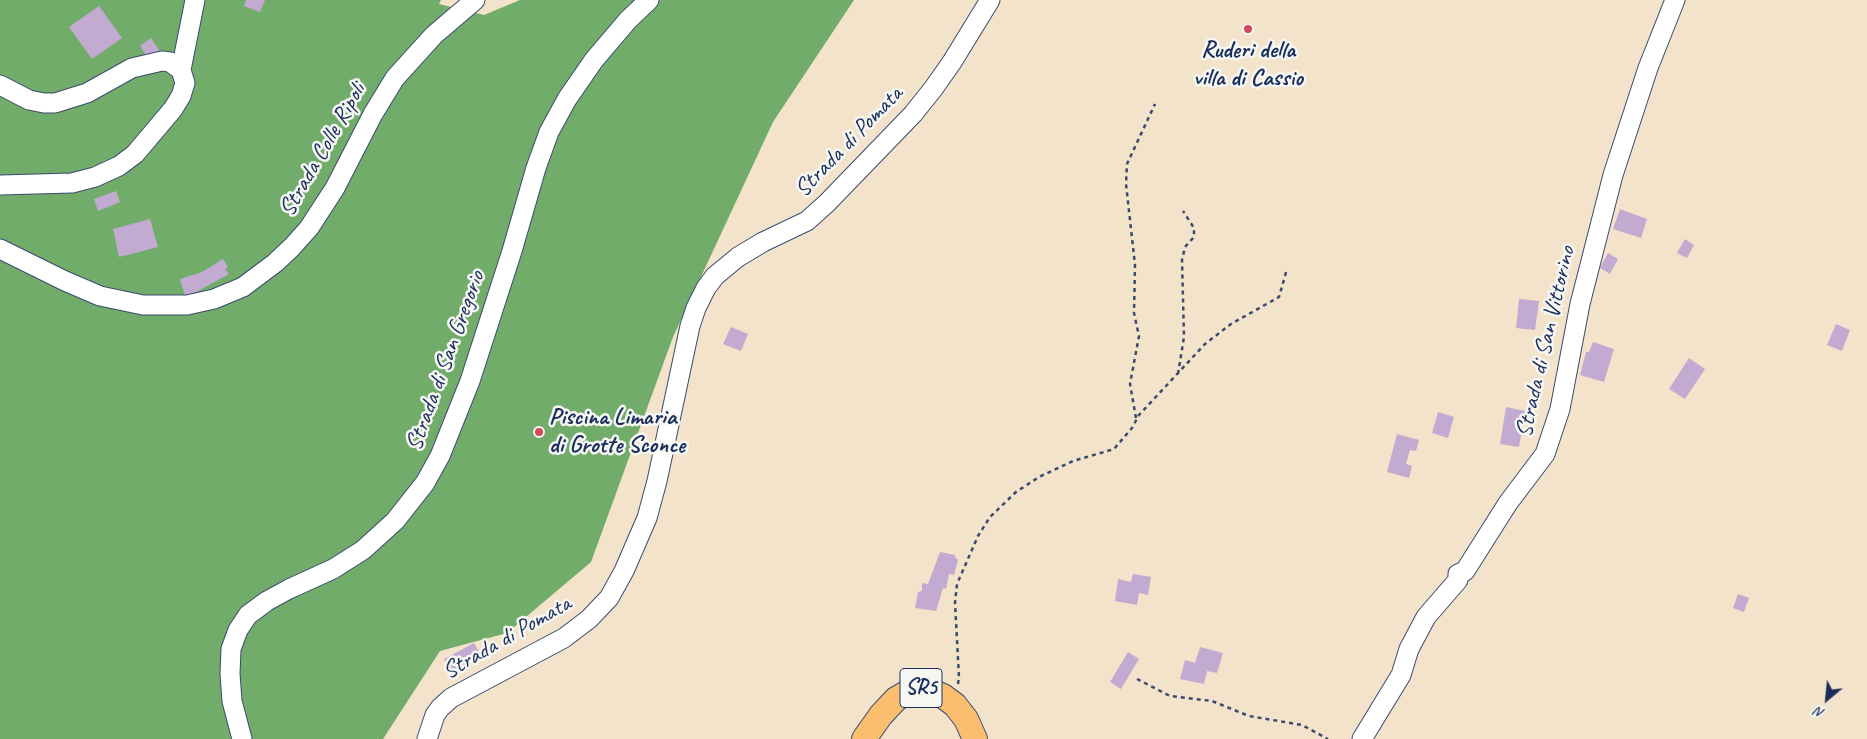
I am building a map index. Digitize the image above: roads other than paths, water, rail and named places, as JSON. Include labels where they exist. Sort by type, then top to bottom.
[{"type":"main road","name":"SR5","points":[[864,739],[881,715],[896,699],[912,689],[924,688],[943,696],[954,705],[966,719],[975,739]]},
{"type":"street","points":[[181,70],[195,0]]},
{"type":"street","name":"Strada Colle Ripoli","points":[[0,249],[100,296],[144,305],[187,304],[214,299],[243,287],[275,264],[309,228],[335,188],[376,109],[395,78],[434,35],[475,0]]},
{"type":"street","name":"Strada di San Gregorio","points":[[242,739],[232,701],[230,674],[231,649],[238,630],[248,615],[267,601],[333,569],[363,550],[395,521],[425,483],[440,456],[470,381],[536,168],[549,132],[567,99],[594,60],[628,20],[649,0]]},
{"type":"street","name":"Strada di Pomata","points":[[427,739],[435,715],[451,698],[498,671],[557,643],[583,625],[609,598],[621,578],[647,518],[689,331],[696,308],[706,288],[715,276],[738,258],[763,242],[802,224],[827,203],[912,114],[933,89],[947,70],[990,0]]},
{"type":"street","name":"Strada di San Vittorino","points":[[1362,739],[1401,675],[1409,649],[1426,617],[1458,580],[1458,574],[1465,571],[1508,503],[1545,454],[1560,409],[1580,304],[1606,198],[1648,68],[1675,0]]},
{"type":"street","points":[[0,85],[30,100],[56,103],[80,96],[124,72],[151,63],[167,61],[176,65],[181,70],[185,83],[175,105],[139,150],[119,166],[95,177],[72,183],[0,185]]},
{"type":"place","name":"Ruderi della villa di Cassio","points":[[1248,29]]},
{"type":"place","name":"Piscina Limaria di Grotte Sconce","points":[[539,432]]}]
